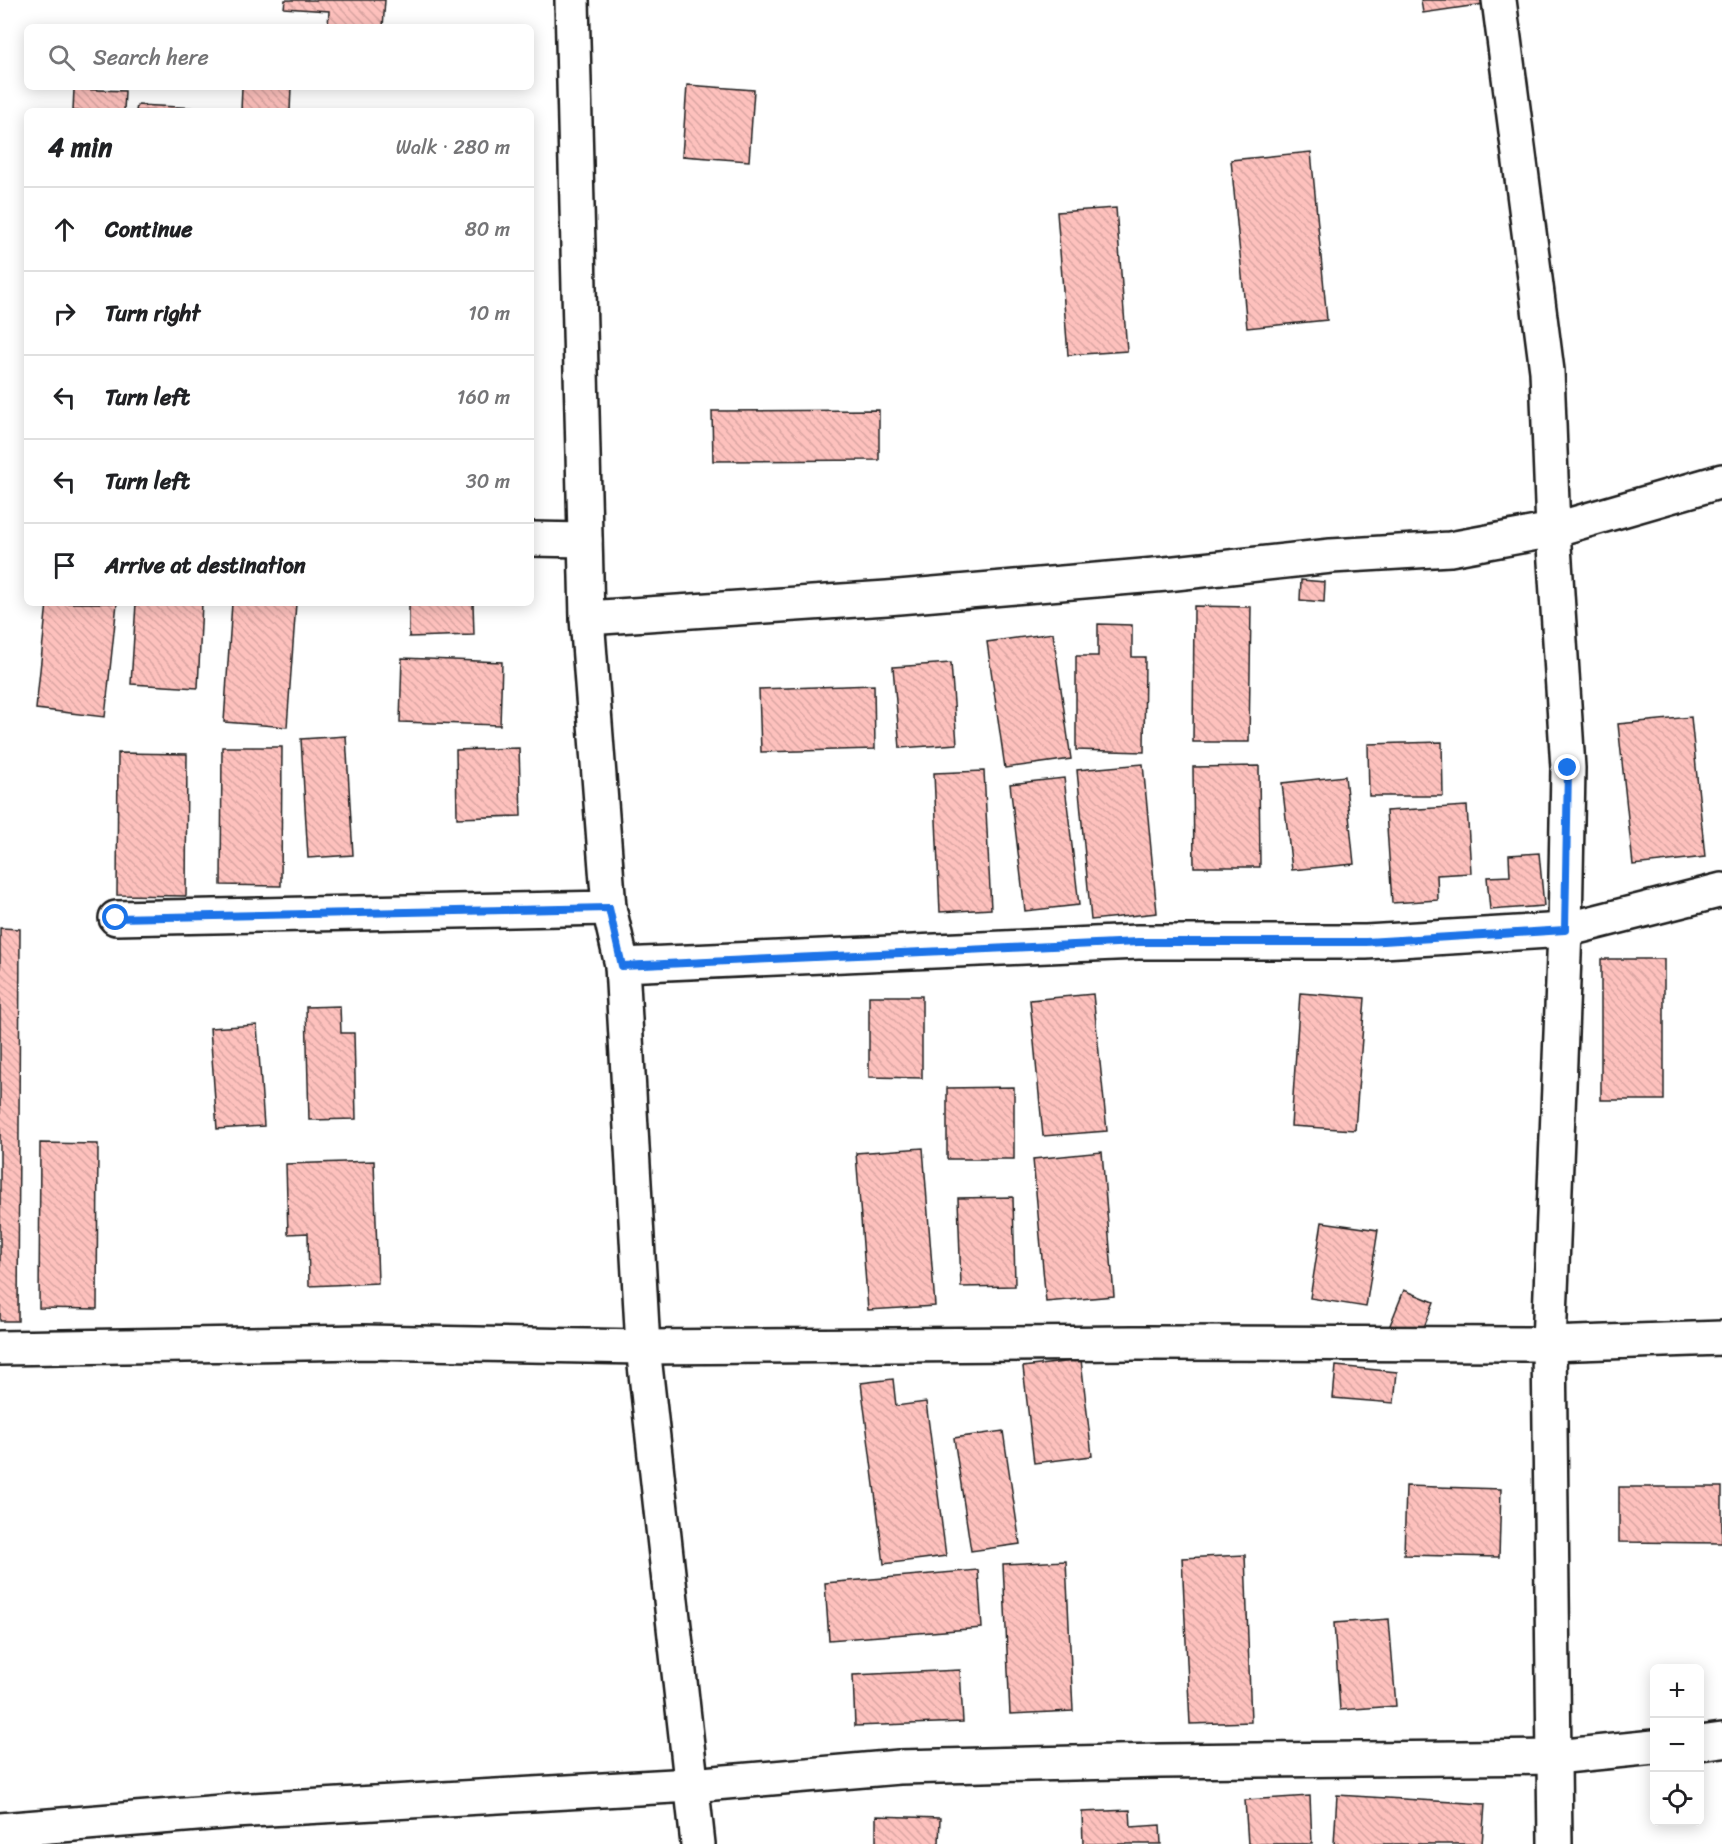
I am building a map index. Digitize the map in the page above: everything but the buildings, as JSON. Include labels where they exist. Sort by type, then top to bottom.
[{"type":"street","points":[[572,0],[587,618],[609,908],[622,966],[643,1347],[698,1844]]},
{"type":"street","points":[[1499,0],[1547,371],[1568,768],[1565,930],[1549,1344],[1555,1844]]},
{"type":"street","points":[[587,618],[898,597],[1166,574],[1331,556],[1450,549],[1554,530],[1722,481]]},
{"type":"street","points":[[534,539],[585,540]]},
{"type":"street","points":[[622,966],[1138,942],[1366,942],[1565,930],[1722,890]]},
{"type":"street","points":[[116,918],[609,908]]},
{"type":"street","points":[[0,1348],[363,1341],[643,1347],[1122,1343],[1549,1344],[1722,1338]]},
{"type":"street","points":[[1704,1742],[1722,1740]]},
{"type":"street","points":[[0,1830],[234,1811],[691,1785],[900,1767],[1161,1761],[1555,1757],[1650,1747]]},
{"type":"route","points":[[116,918],[609,908],[622,966],[1138,942],[1366,942],[1565,930],[1568,768]]}]
